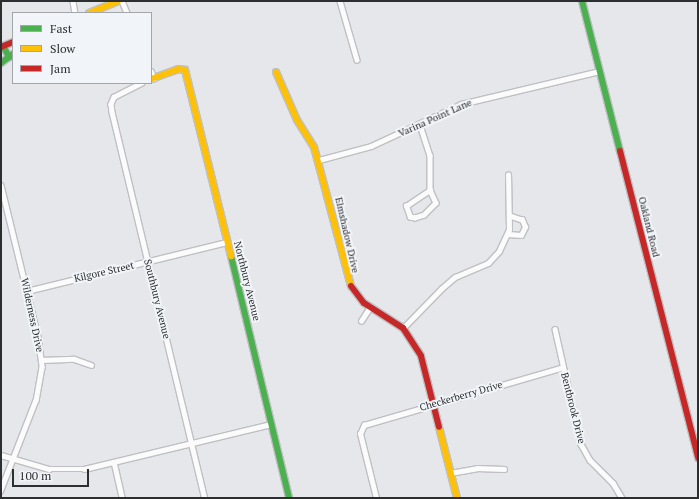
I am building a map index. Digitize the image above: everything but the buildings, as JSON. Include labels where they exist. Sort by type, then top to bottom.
[{"type":"street","points":[[73,1],[75,12]]},
{"type":"street","points":[[91,12],[118,1]]},
{"type":"street","points":[[122,1],[127,12]]},
{"type":"street","points":[[340,1],[357,60]]},
{"type":"street","name":"Oakland Road","points":[[582,1],[698,458]]},
{"type":"street","points":[[1,63],[11,56],[2,46],[12,42]]},
{"type":"street","name":"Northbury Avenue","points":[[153,79],[178,69],[185,70],[289,498]]},
{"type":"street","name":"Varina Point Lane","points":[[318,160],[371,146],[420,125],[461,104],[599,70]]},
{"type":"street","name":"Elmshadow Drive","points":[[276,72],[297,120],[314,147],[343,268],[356,294],[370,307],[403,328],[421,356],[456,498]]},
{"type":"street","name":"Southbury Avenue","points":[[140,84],[118,94],[112,101],[112,112],[205,498]]},
{"type":"street","points":[[420,125],[430,155],[430,190],[435,198],[436,205],[419,217],[410,217],[406,206],[430,190]]},
{"type":"street","points":[[403,328],[441,289],[455,277],[488,263],[499,251],[508,234],[510,216],[508,175]]},
{"type":"street","name":"Wilderness Drive","points":[[1,185],[27,291],[41,360],[36,400],[1,490]]},
{"type":"street","points":[[508,234],[521,235],[525,227],[522,220],[510,216]]},
{"type":"street","name":"Kilgore Street","points":[[27,291],[227,242]]},
{"type":"street","points":[[361,321],[370,307]]},
{"type":"street","name":"Bentbrook Drive","points":[[555,329],[584,450],[622,498]]},
{"type":"street","points":[[41,360],[74,359],[91,365]]},
{"type":"street","name":"Checkerberry Drive","points":[[376,498],[360,434],[361,428],[371,422],[563,367]]},
{"type":"street","points":[[1,455],[30,466],[60,470],[84,469],[271,424]]},
{"type":"street","points":[[114,462],[122,498]]},
{"type":"street","points":[[450,473],[477,468],[504,469]]},
{"type":"traffic: fast","points":[[582,1],[620,151]]},
{"type":"traffic: fast","points":[[3,46],[9,57]]},
{"type":"traffic: fast","points":[[1,63],[12,55]]},
{"type":"traffic: fast","points":[[231,256],[289,498]]},
{"type":"traffic: slow","points":[[91,12],[118,1]]},
{"type":"traffic: slow","points":[[152,79],[178,69],[185,70],[231,256]]},
{"type":"traffic: slow","points":[[276,72],[297,120],[314,147],[351,286]]},
{"type":"traffic: slow","points":[[439,427],[457,498]]},
{"type":"traffic: jam","points":[[1,47],[12,42]]},
{"type":"traffic: jam","points":[[620,151],[698,458]]},
{"type":"traffic: jam","points":[[351,286],[364,303],[403,328],[421,356],[439,427]]}]
